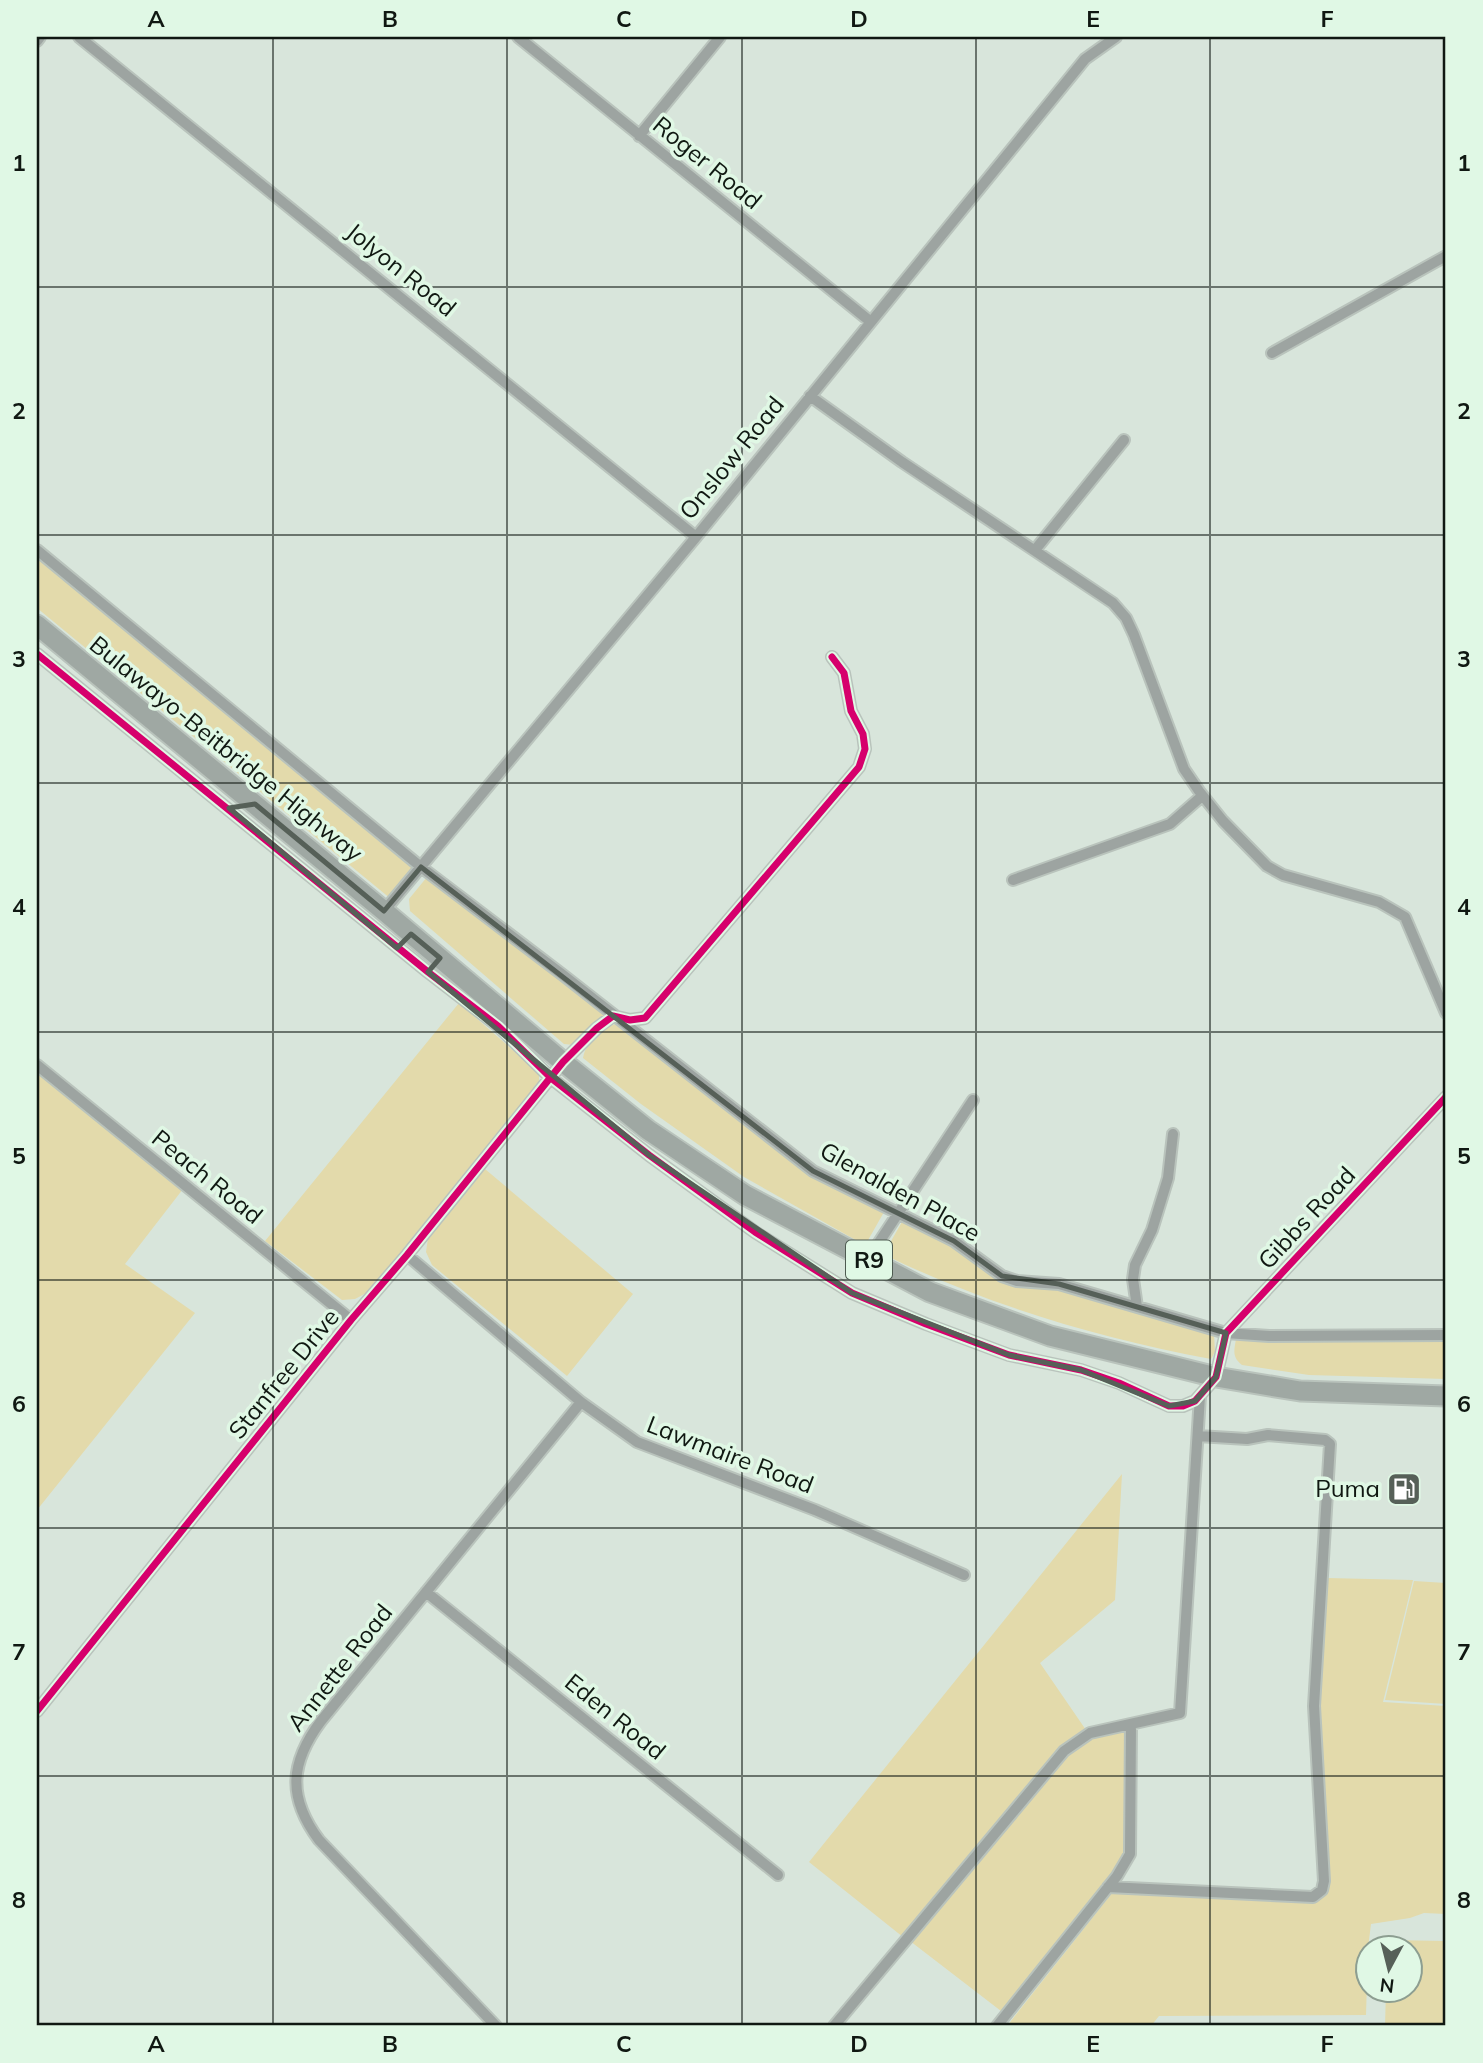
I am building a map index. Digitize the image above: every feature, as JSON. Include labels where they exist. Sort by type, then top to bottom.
[{"type":"highway","name":"Bulawayo-Beitbridge Highway","points":[[37,625],[384,911]]},
{"type":"highway","name":"R9","points":[[384,911],[404,941],[557,1070],[745,1195],[930,1292],[1050,1336],[1216,1377],[1300,1391],[1446,1396]]},
{"type":"street","name":"Jolyon Road","points":[[79,37],[696,537]]},
{"type":"street","name":"Roger Road","points":[[518,37],[871,321]]},
{"type":"street","points":[[639,136],[720,37]]},
{"type":"street","name":"Onslow Road","points":[[384,911],[696,537],[1085,59],[1116,37]]},
{"type":"street","points":[[1272,353],[1446,256]]},
{"type":"street","points":[[810,396],[902,462],[1113,603],[1126,618],[1134,635],[1184,769],[1202,796],[1267,866],[1283,875],[1379,902],[1405,917],[1446,1013]]},
{"type":"street","points":[[1035,550],[1125,440]]},
{"type":"street","name":"Glenalden Place","points":[[37,550],[421,867],[813,1171],[954,1241],[1002,1276],[1025,1283],[1059,1284],[1226,1333],[1269,1336],[1446,1335]]},
{"type":"street","points":[[37,654],[229,808],[404,941]]},
{"type":"street","points":[[613,1016],[630,1020],[645,1018],[859,767],[865,750],[863,734],[851,711],[844,673],[832,657]]},
{"type":"street","points":[[1013,880],[1170,824],[1202,796]]},
{"type":"street","points":[[229,808],[254,804]]},
{"type":"street","name":"Stanfree Drive","points":[[37,1711],[351,1320],[557,1070],[597,1028],[613,1016]]},
{"type":"street","name":"Peach Road","points":[[37,1066],[351,1320]]},
{"type":"street","points":[[557,1070],[649,1155],[755,1232],[852,1293],[926,1324],[1009,1356],[1081,1370],[1119,1383],[1161,1404],[1184,1406],[1200,1396],[1216,1377],[1226,1333]]},
{"type":"street","name":"Gibbs Road","points":[[1226,1333],[1446,1097]]},
{"type":"street","points":[[868,1259],[973,1100]]},
{"type":"street","points":[[1137,1307],[1133,1279],[1135,1265],[1152,1230],[1168,1178],[1173,1134]]},
{"type":"street","name":"Lawmaire Road","points":[[407,1255],[581,1402],[622,1433],[652,1450],[760,1488],[964,1575]]},
{"type":"street","points":[[834,2026],[1064,1751],[1090,1733],[1180,1713],[1200,1396]]},
{"type":"street","name":"Annette Road","points":[[496,2026],[319,1840],[298,1804],[299,1759],[308,1738],[581,1402]]},
{"type":"street","points":[[1108,1887],[1313,1896],[1322,1890],[1324,1881],[1314,1706],[1330,1444],[1325,1440],[1268,1435],[1247,1439],[1198,1436]]},
{"type":"street","name":"Eden Road","points":[[426,1592],[778,1875]]},
{"type":"street","points":[[997,2026],[1108,1887],[1130,1854],[1131,1724]]},
{"type":"highlighted area","points":[[255,804],[384,911],[421,867],[813,1171],[954,1241],[1002,1276],[1059,1284],[1226,1333],[1216,1377],[1195,1401],[1169,1406],[1081,1370],[1009,1355],[852,1293],[649,1155],[428,972],[440,958],[411,934],[397,948],[229,808]]},
{"type":"shaded area","points":[[37,554],[417,868],[391,899],[37,608]]},
{"type":"shaded area","points":[[427,877],[606,1014],[574,1045],[564,1044],[410,911],[409,899]]},
{"type":"shaded area","points":[[459,1003],[539,1073],[539,1083],[370,1291],[355,1299],[342,1300],[265,1241]]},
{"type":"shaded area","points":[[618,1023],[809,1173],[884,1212],[867,1242],[861,1243],[744,1177],[641,1104],[583,1058],[595,1036]]},
{"type":"shaded area","points":[[37,1071],[183,1189],[125,1264],[195,1313],[37,1510]]},
{"type":"shaded area","points":[[485,1169],[633,1294],[567,1376],[432,1265],[426,1252],[428,1238]]},
{"type":"shaded area","points":[[903,1220],[954,1245],[985,1268],[1214,1334],[1215,1352],[1211,1359],[1087,1330],[1006,1305],[928,1275],[889,1257],[886,1250]]},
{"type":"shaded area","points":[[1446,1338],[1446,1379],[1309,1375],[1242,1365],[1234,1350],[1236,1339]]},
{"type":"shaded area","points":[[1122,1474],[1115,1600],[1040,1663],[1086,1730],[903,1937],[809,1862]]},
{"type":"shaded area","points":[[1327,1578],[1413,1580],[1383,1702],[1446,1706],[1446,1914],[1424,1913],[1371,1924],[1370,1934],[1354,1934],[1354,2004],[1366,2004],[1366,2015],[1159,2016],[1151,2026],[1007,2026],[1112,1893],[1315,1900],[1327,1892],[1330,1881],[1318,1706]]},
{"type":"shaded area","points":[[1414,1581],[1446,1583],[1446,1704],[1385,1700]]},
{"type":"shaded area","points":[[1127,1729],[1126,1853],[1113,1875],[1001,2011],[910,1941],[1067,1754],[1092,1737]]},
{"type":"shaded area","points":[[1424,1941],[1446,1941],[1446,2026],[1385,2026],[1386,2004],[1424,2004]]},
{"type":"cycle path","points":[[37,654],[498,1026],[551,1078],[649,1155],[755,1232],[852,1293],[1009,1355],[1081,1370],[1119,1383],[1169,1406],[1183,1406],[1195,1401],[1216,1377],[1226,1333],[1446,1097]]},
{"type":"cycle path","points":[[37,1711],[351,1320],[563,1062],[613,1016],[630,1020],[645,1018],[859,767],[865,749],[863,734],[851,711],[844,673],[832,657]]},
{"type":"place","name":"Puma","points":[[1404,1489]]}]
